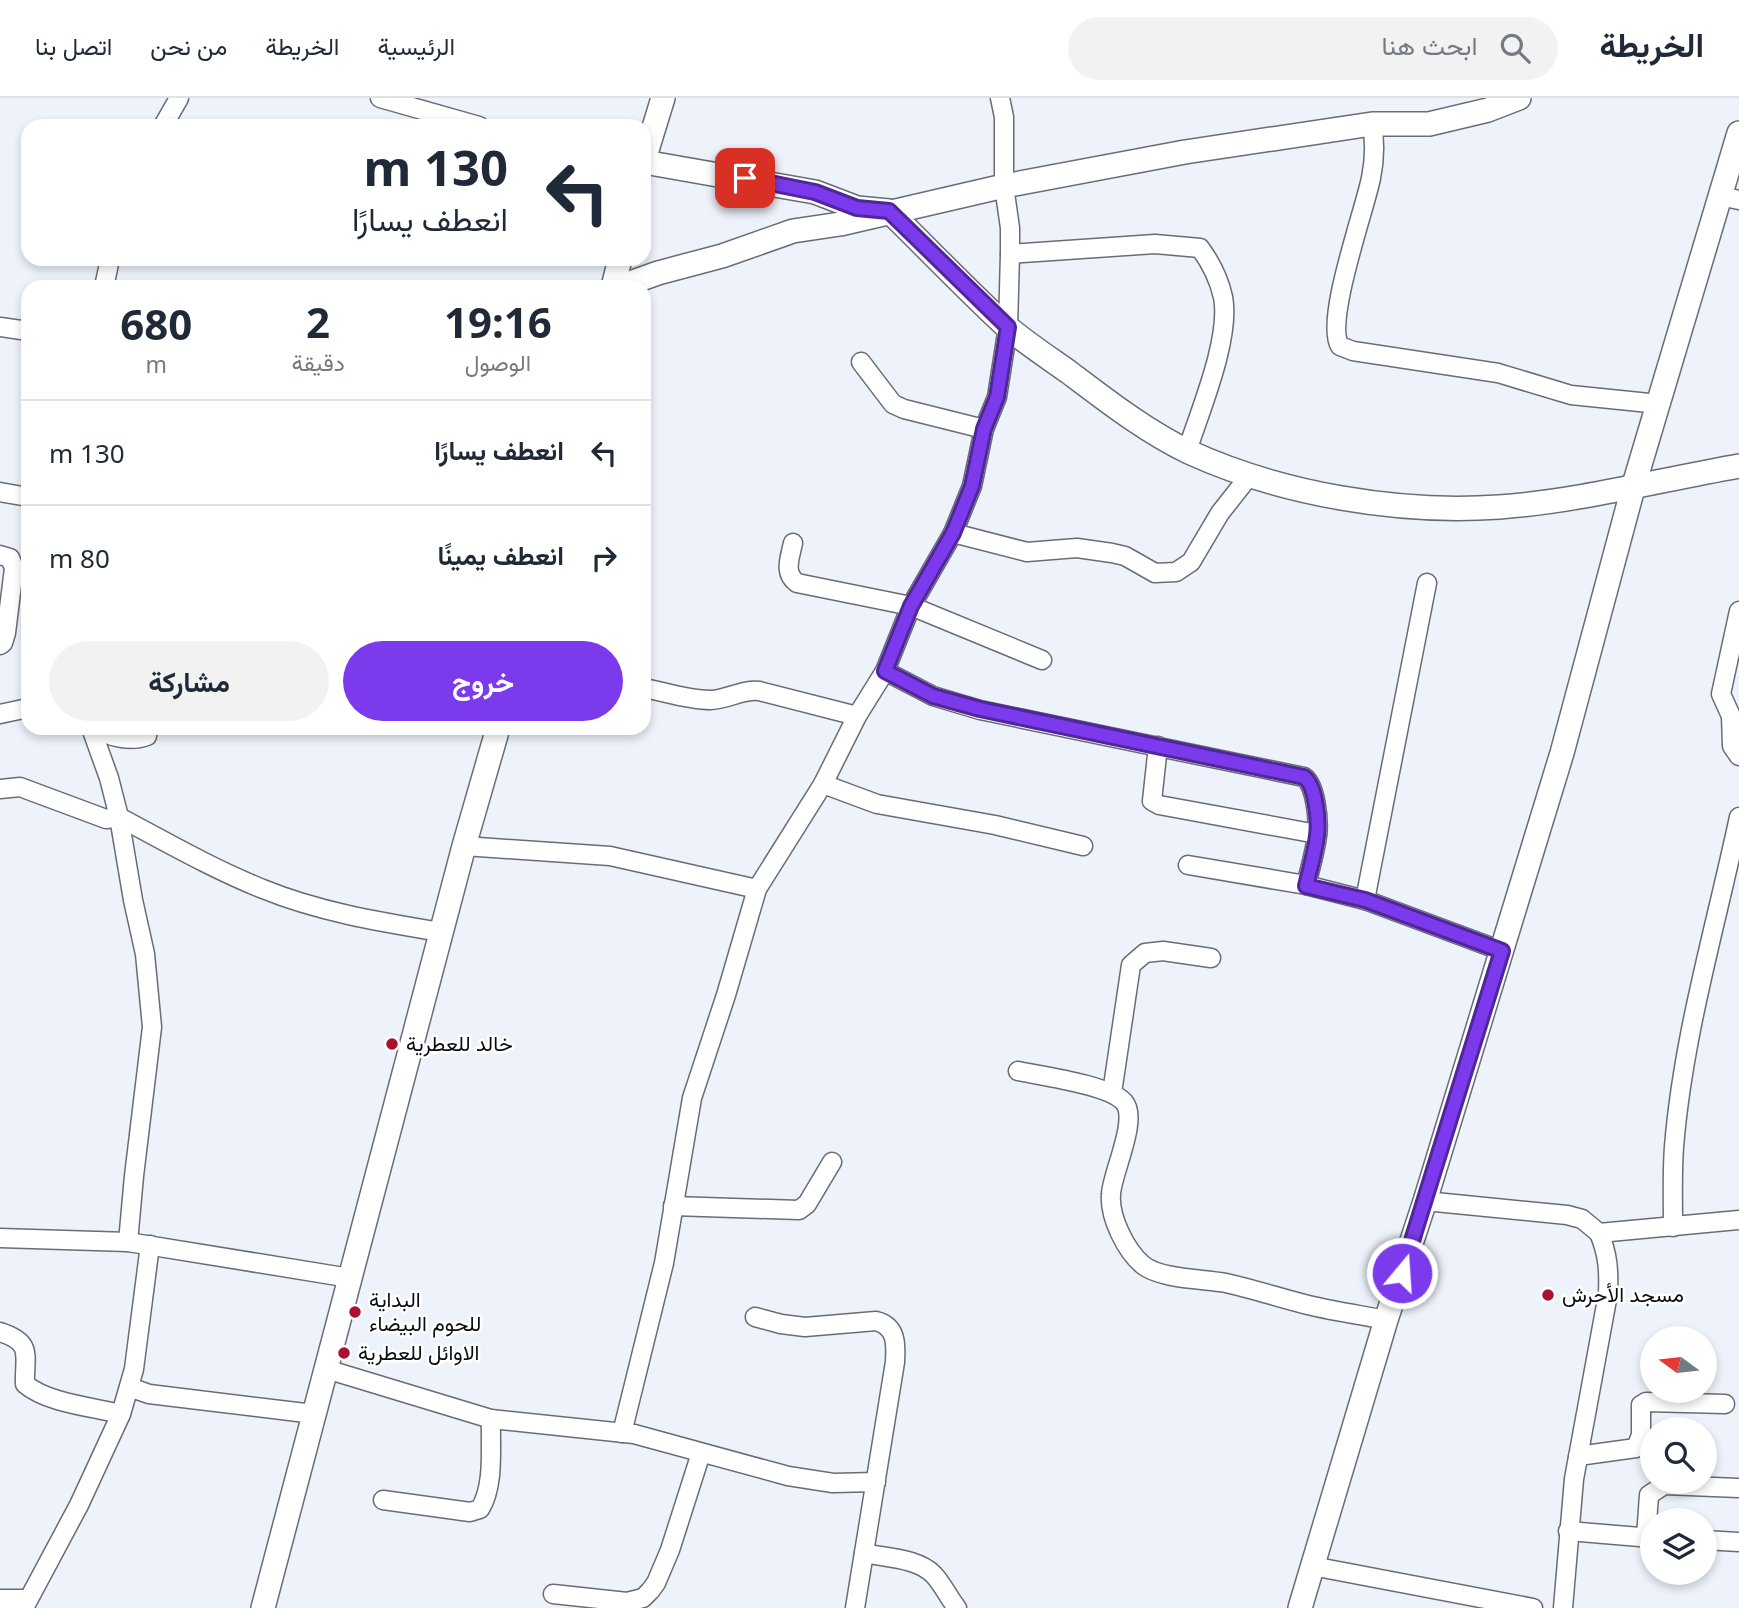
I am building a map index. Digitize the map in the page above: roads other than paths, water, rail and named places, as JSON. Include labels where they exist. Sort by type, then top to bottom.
[{"type":"street","points":[[167,119],[178,98]]},
{"type":"street","points":[[380,98],[454,119]]},
{"type":"street","points":[[651,138],[663,98]]},
{"type":"street","points":[[622,1433],[664,1263],[692,1098],[757,889],[823,784],[857,716],[885,671],[911,606],[953,533],[972,486],[984,429],[997,397],[1008,327],[1010,228],[1004,186],[1004,117],[1000,98]]},
{"type":"street","points":[[638,280],[722,256],[793,231],[1004,186],[1185,152],[1372,124],[1429,124],[1488,104],[1519,98]]},
{"type":"street","points":[[1372,124],[1374,158],[1342,288],[1335,336],[1340,346],[1353,351],[1499,373],[1571,395],[1659,404]]},
{"type":"street","points":[[1300,1608],[1562,753],[1633,488],[1729,198],[1739,133]]},
{"type":"street","points":[[651,162],[815,192],[857,208],[889,211],[1008,327],[1101,397],[1187,451],[1250,475],[1329,494],[1396,505],[1436,508],[1515,505],[1633,488],[1739,466]]},
{"type":"street","points":[[1010,254],[1156,244],[1200,248],[1211,262],[1217,276],[1224,311],[1222,336],[1211,378],[1187,451]]},
{"type":"street","points":[[0,327],[21,330]]},
{"type":"street","points":[[861,362],[893,404],[904,410],[984,429]]},
{"type":"street","points":[[953,533],[1027,552],[1077,548],[1112,553],[1125,556],[1155,573],[1176,572],[1191,562],[1220,513],[1250,475]]},
{"type":"street","points":[[0,492],[21,496]]},
{"type":"street","points":[[793,543],[788,570],[797,583],[911,606],[1042,660]]},
{"type":"street","points":[[0,555],[10,558],[14,568],[6,633],[0,645]]},
{"type":"street","points":[[1365,900],[1427,583]]},
{"type":"street","points":[[1739,611],[1721,694],[1731,716],[1732,746],[1739,756]]},
{"type":"street","points":[[885,671],[933,696],[958,704],[1032,722],[1304,777],[1312,788],[1317,834],[1306,886]]},
{"type":"street","points":[[651,689],[709,700],[729,697],[747,690],[759,691],[857,716]]},
{"type":"street","points":[[0,714],[21,710]]},
{"type":"street","points":[[94,735],[119,817],[145,954],[152,1027],[128,1242]]},
{"type":"street","points":[[107,735],[137,739],[147,735]]},
{"type":"street","points":[[263,1608],[441,932],[496,735]]},
{"type":"street","points":[[1158,746],[1152,801],[1158,805],[1317,834]]},
{"type":"street","points":[[823,784],[877,804],[995,825],[1083,846]]},
{"type":"street","points":[[0,789],[20,787],[106,819],[119,817],[264,890],[372,920],[441,932]]},
{"type":"street","points":[[1674,1227],[1674,1148],[1679,1102],[1701,983],[1739,817]]},
{"type":"street","points":[[464,846],[610,856],[757,889]]},
{"type":"street","points":[[1188,865],[1306,886],[1365,900],[1502,951]]},
{"type":"street","points":[[1112,1093],[1131,965],[1145,953],[1163,951],[1211,958]]},
{"type":"street","points":[[1018,1071],[1112,1093],[1125,1103],[1128,1112],[1125,1141],[1111,1192],[1111,1202],[1133,1254],[1152,1271],[1226,1283],[1386,1321]]},
{"type":"street","points":[[673,1206],[799,1210],[807,1204],[832,1162]]},
{"type":"street","points":[[1425,1201],[1567,1215],[1582,1219],[1599,1233],[1606,1250],[1610,1269],[1608,1294],[1578,1456],[1568,1531],[1563,1608]]},
{"type":"street","points":[[1599,1233],[1739,1220]]},
{"type":"street","points":[[0,1238],[128,1242],[350,1278]]},
{"type":"street","points":[[0,1599],[26,1604],[60,1542],[121,1414],[134,1369],[150,1245]]},
{"type":"street","points":[[755,1317],[805,1327],[876,1321],[882,1322],[891,1331],[896,1348],[895,1362],[855,1608]]},
{"type":"street","points":[[0,1332],[18,1339],[25,1346],[25,1384],[33,1391],[51,1398],[121,1414]]},
{"type":"street","points":[[326,1369],[491,1419],[622,1433],[661,1440],[788,1476],[855,1484],[876,1482]]},
{"type":"street","points":[[129,1387],[149,1394],[314,1414]]},
{"type":"street","points":[[1578,1456],[1636,1448],[1641,1434],[1641,1405],[1646,1402],[1725,1404]]},
{"type":"street","points":[[383,1500],[470,1512],[480,1509],[485,1502],[489,1483],[491,1419]]},
{"type":"street","points":[[553,1594],[627,1602],[643,1598],[656,1583],[670,1550],[701,1453]]},
{"type":"street","points":[[1649,1508],[1649,1495],[1664,1485],[1739,1488]]},
{"type":"street","points":[[1568,1531],[1640,1537]]},
{"type":"street","points":[[1717,1541],[1739,1542]]},
{"type":"street","points":[[864,1553],[925,1567],[938,1580],[957,1608]]},
{"type":"street","points":[[1312,1566],[1533,1608]]},
{"type":"place","name":"خالد للعطرية","points":[[392,1044]]},
{"type":"place","name":"مسجد الأحرش","points":[[1548,1295]]},
{"type":"place","name":"البداية للحوم البيضاء","points":[[355,1312]]},
{"type":"place","name":"الاوائل للعطرية","points":[[344,1353]]}]
